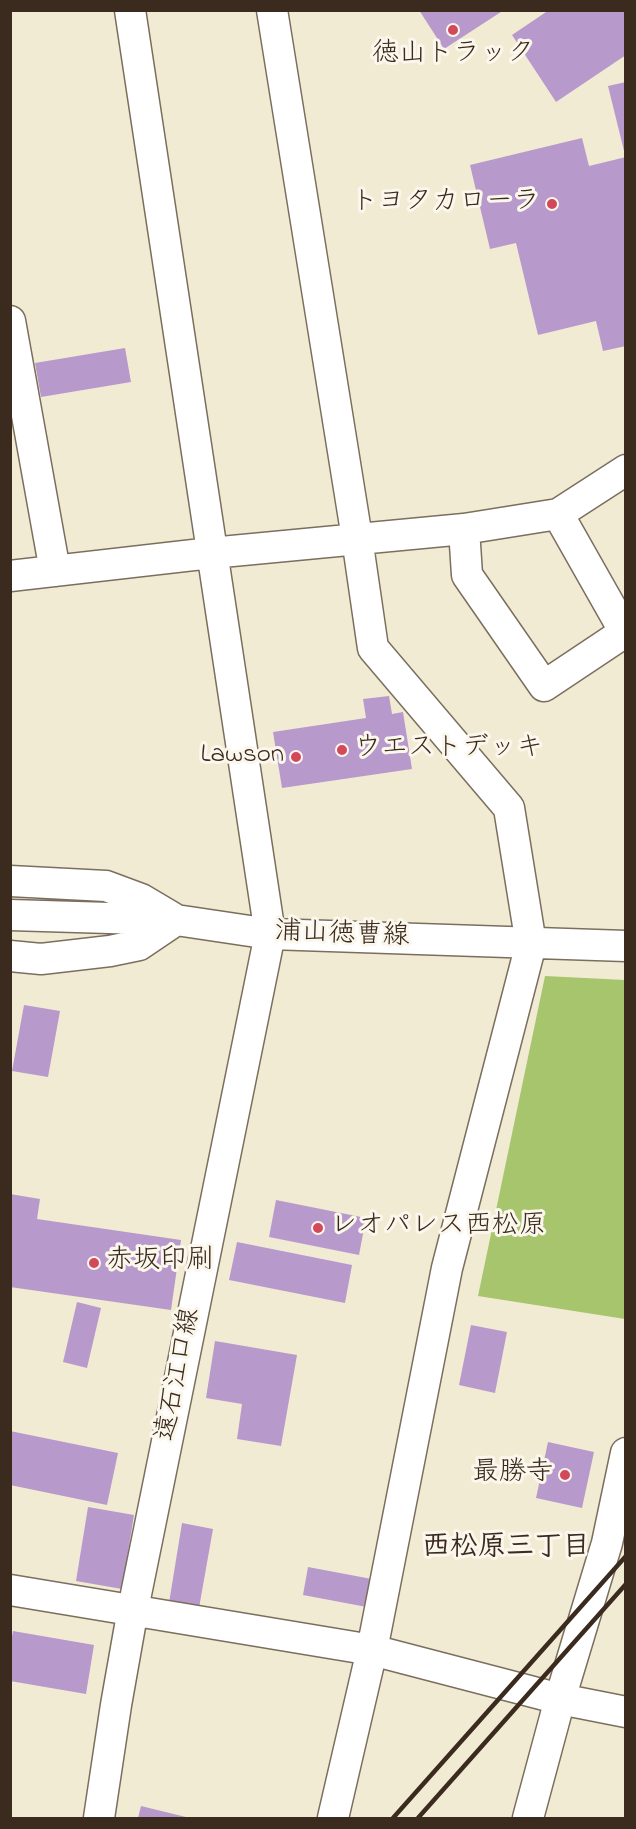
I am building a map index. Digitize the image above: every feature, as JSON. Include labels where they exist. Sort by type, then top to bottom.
[{"type":"street","points":[[130,10],[270,934]]},
{"type":"street","points":[[272,10],[373,648],[509,808],[531,944],[447,1268],[372,1650],[333,1818]]},
{"type":"street","points":[[10,321],[55,571]]},
{"type":"street","points":[[10,576],[464,528],[558,514],[626,470]]},
{"type":"street","points":[[464,528],[467,575],[544,686],[625,633],[558,514]]},
{"type":"street","points":[[10,881],[106,886],[141,899],[176,920],[139,945],[110,951],[41,959],[10,956]]},
{"type":"street","name":"浦山徳曹線","points":[[10,915],[176,920],[270,934],[626,946]]},
{"type":"street","name":"遠石江口線","points":[[99,1818],[133,1609],[270,934]]},
{"type":"street","points":[[528,1818],[560,1699],[607,1543],[626,1453]]},
{"type":"street","points":[[10,1590],[372,1650],[560,1699],[626,1712]]},
{"type":"green space","points":[[545,976],[625,980],[625,1319],[478,1296]]},
{"type":"building","name":"徳山トラック","points":[[419,10],[504,10],[444,49]]},
{"type":"building","points":[[549,10],[626,10],[626,55],[556,102],[512,35]]},
{"type":"building","points":[[626,82],[626,155],[625,155],[608,86]]},
{"type":"building","name":"トヨタカローラ","points":[[582,138],[589,166],[626,157],[626,346],[603,351],[596,321],[538,335],[516,243],[490,249],[470,165]]},
{"type":"building","points":[[125,348],[131,382],[41,397],[35,363]]},
{"type":"building","name":"ウエストデッキ","points":[[389,696],[392,714],[403,712],[412,769],[282,788],[273,732],[366,718],[363,699]]},
{"type":"building","points":[[24,1005],[60,1011],[48,1077],[12,1071]]},
{"type":"building","name":"赤坂印刷","points":[[10,1194],[40,1199],[37,1219],[181,1240],[171,1310],[10,1287]]},
{"type":"building","name":"レオパレス西松原","points":[[276,1200],[366,1218],[359,1255],[269,1237]]},
{"type":"building","points":[[237,1242],[352,1265],[345,1303],[229,1280]]},
{"type":"building","points":[[77,1302],[101,1308],[87,1368],[63,1362]]},
{"type":"building","points":[[471,1325],[507,1332],[495,1393],[459,1385]]},
{"type":"building","points":[[215,1341],[297,1355],[281,1446],[237,1439],[242,1404],[206,1398]]},
{"type":"building","points":[[10,1431],[118,1453],[107,1505],[10,1485]]},
{"type":"building","name":"最勝寺","points":[[548,1442],[594,1452],[582,1508],[536,1498]]},
{"type":"building","points":[[88,1507],[134,1515],[122,1589],[76,1581]]},
{"type":"building","points":[[182,1523],[213,1529],[199,1608],[169,1603]]},
{"type":"building","points":[[308,1567],[377,1580],[372,1608],[303,1595]]},
{"type":"building","points":[[13,1631],[94,1645],[86,1694],[10,1681],[10,1647]]},
{"type":"building","points":[[141,1806],[190,1818],[138,1818]]},
{"type":"railway","points":[[393,1818],[626,1556]]},
{"type":"railway","points":[[418,1818],[626,1584]]},
{"type":"place","name":"徳山トラック","points":[[453,30]]},
{"type":"place","name":"トヨタカローラ","points":[[552,204]]},
{"type":"place","name":"ウエストデッキ","points":[[342,750]]},
{"type":"place","name":"Lawson","points":[[296,757]]},
{"type":"place","name":"レオパレス西松原","points":[[318,1228]]},
{"type":"place","name":"赤坂印刷","points":[[94,1263]]},
{"type":"place","name":"最勝寺","points":[[565,1475]]},
{"type":"district","name":"西松原三丁目","points":[[506,1549]]}]
